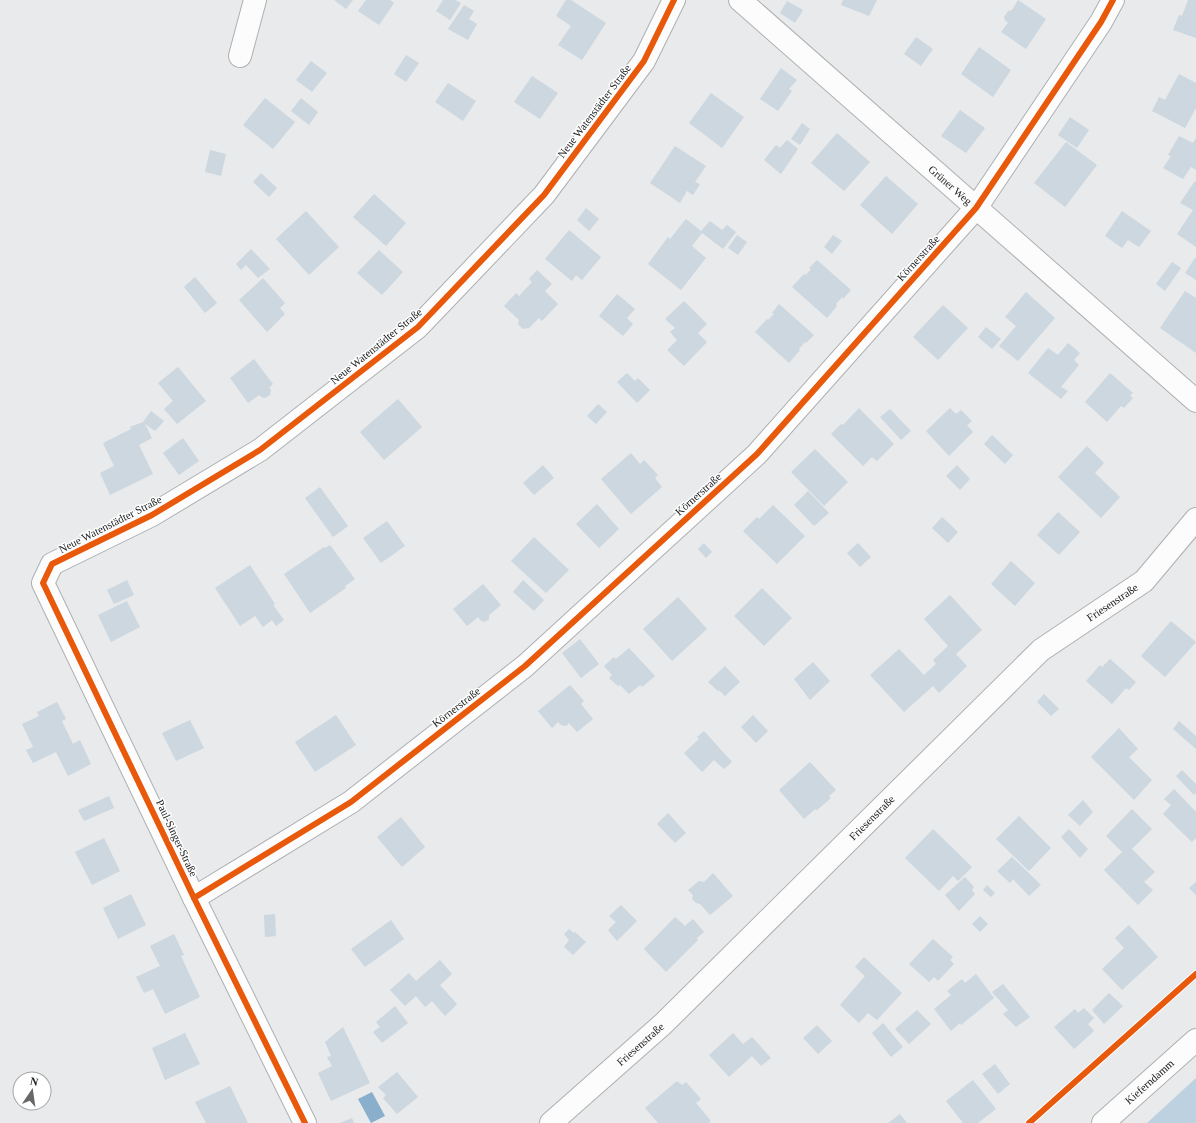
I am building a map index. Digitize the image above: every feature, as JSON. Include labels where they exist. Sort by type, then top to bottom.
[{"type":"street","points":[[240,56],[255,0]]},
{"type":"street","name":"Neue Watenstädter Straße","points":[[43,583],[52,564],[152,515],[260,450],[418,327],[544,195],[644,61],[674,0]]},
{"type":"street","name":"Grüner Weg","points":[[740,0],[1196,401]]},
{"type":"street","name":"Körnerstraße","points":[[194,898],[351,802],[525,666],[757,454],[976,208],[1101,22],[1113,0]]},
{"type":"street","name":"Friesenstraße","points":[[551,1123],[663,1024],[1041,650],[1144,581],[1196,519]]},
{"type":"street","name":"Paul-Singer-Straße","points":[[43,583],[194,898],[305,1123]]},
{"type":"street","name":"Kieferndamm","points":[[1103,1123],[1196,1040]]},
{"type":"shaded area","points":[[1196,1078],[1196,1123],[1147,1123]]},
{"type":"water","points":[[372,1092],[385,1116],[371,1123],[358,1099]]},
{"type":"building","points":[[334,0],[353,0],[346,9]]},
{"type":"building","points":[[366,0],[390,0],[394,3],[379,25],[358,11]]},
{"type":"building","points":[[443,0],[455,0],[461,3],[450,20],[436,11]]},
{"type":"building","points":[[566,0],[571,0],[606,23],[582,60],[558,45],[571,26],[556,16]]},
{"type":"building","points":[[843,0],[877,0],[869,16],[841,5]]},
{"type":"building","points":[[1018,0],[1046,19],[1026,49],[1001,32],[1008,23],[1004,17],[1008,11],[1012,10]]},
{"type":"building","points":[[1188,0],[1196,0],[1196,38],[1173,30],[1179,15],[1182,16]]},
{"type":"building","points":[[787,1],[803,10],[795,23],[780,13]]},
{"type":"building","points":[[464,5],[474,11],[469,19],[477,24],[468,40],[448,29]]},
{"type":"building","points":[[916,37],[933,49],[921,66],[904,54]]},
{"type":"building","points":[[979,47],[1011,70],[993,97],[961,74]]},
{"type":"building","points":[[406,55],[419,63],[406,82],[394,74]]},
{"type":"building","points":[[311,61],[327,73],[312,92],[296,80]]},
{"type":"building","points":[[781,68],[797,80],[789,89],[792,91],[778,111],[760,99]]},
{"type":"building","points":[[1179,74],[1196,83],[1196,108],[1185,128],[1152,111],[1159,97],[1165,100]]},
{"type":"building","points":[[532,76],[558,93],[540,119],[514,102]]},
{"type":"building","points":[[448,83],[476,101],[463,121],[435,102]]},
{"type":"building","points":[[711,93],[744,117],[722,148],[689,123]]},
{"type":"building","points":[[265,98],[295,122],[273,149],[243,125]]},
{"type":"building","points":[[301,98],[318,112],[309,125],[291,111]]},
{"type":"building","points":[[960,110],[985,128],[966,153],[941,136]]},
{"type":"building","points":[[1070,117],[1089,130],[1077,148],[1058,135]]},
{"type":"building","points":[[802,123],[810,129],[800,145],[791,139]]},
{"type":"building","points":[[837,133],[870,162],[844,191],[811,163]]},
{"type":"building","points":[[1179,136],[1193,143],[1196,138],[1196,170],[1191,167],[1183,179],[1163,168],[1171,156],[1168,155]]},
{"type":"building","points":[[787,140],[798,149],[781,174],[764,160],[776,145],[780,148]]},
{"type":"building","points":[[1066,142],[1097,165],[1065,207],[1034,183]]},
{"type":"building","points":[[675,146],[706,166],[695,182],[700,184],[693,195],[687,191],[680,203],[650,183]]},
{"type":"building","points":[[210,150],[226,154],[221,176],[205,172]]},
{"type":"building","points":[[261,173],[277,188],[269,197],[253,182]]},
{"type":"building","points":[[886,176],[918,204],[892,234],[860,205]]},
{"type":"building","points":[[1195,181],[1196,247],[1177,234],[1193,210],[1180,203]]},
{"type":"building","points":[[374,194],[406,223],[386,246],[353,217]]},
{"type":"building","points":[[586,208],[599,219],[589,231],[577,220]]},
{"type":"building","points":[[306,211],[339,247],[309,275],[276,239]]},
{"type":"building","points":[[1122,211],[1151,231],[1139,247],[1128,240],[1122,248],[1105,236]]},
{"type":"building","points":[[686,219],[701,231],[710,221],[722,230],[727,225],[736,232],[723,249],[702,233],[692,246],[706,258],[681,290],[648,264],[668,237],[670,239]]},
{"type":"building","points":[[569,230],[601,257],[582,280],[576,275],[572,281],[545,259]]},
{"type":"building","points":[[737,235],[747,242],[738,255],[728,248]]},
{"type":"building","points":[[833,235],[842,241],[832,254],[824,247]]},
{"type":"building","points":[[251,249],[270,269],[258,278],[246,265],[241,270],[236,264]]},
{"type":"building","points":[[379,250],[403,272],[382,295],[357,273]]},
{"type":"building","points":[[1195,258],[1196,259],[1196,280],[1185,273]]},
{"type":"building","points":[[817,260],[851,290],[836,304],[837,306],[827,318],[792,287],[804,274],[806,275],[811,269],[809,268]]},
{"type":"building","points":[[1172,262],[1181,268],[1165,291],[1156,284]]},
{"type":"building","points":[[537,270],[552,284],[545,291],[558,304],[542,321],[539,318],[528,329],[523,329],[518,324],[519,320],[504,306],[516,293],[519,296],[532,282],[529,279]]},
{"type":"building","points":[[195,277],[217,303],[205,313],[184,287]]},
{"type":"building","points":[[263,278],[285,303],[280,308],[285,314],[267,332],[239,300]]},
{"type":"building","points":[[1185,291],[1196,298],[1196,353],[1160,328]]},
{"type":"building","points":[[1026,292],[1055,318],[1018,361],[999,346],[1016,326],[1005,317]]},
{"type":"building","points":[[617,294],[635,309],[627,318],[633,324],[623,336],[599,316]]},
{"type":"building","points":[[684,301],[707,324],[698,333],[707,342],[684,366],[667,350],[677,340],[670,332],[675,328],[665,319]]},
{"type":"building","points":[[779,304],[814,335],[806,343],[805,342],[789,363],[755,332],[774,314],[772,313]]},
{"type":"building","points":[[943,305],[968,328],[938,360],[913,337]]},
{"type":"building","points":[[986,327],[1001,339],[992,349],[978,337]]},
{"type":"building","points":[[1068,343],[1080,353],[1074,360],[1079,365],[1061,387],[1068,391],[1061,399],[1028,373],[1048,348],[1058,355]]},
{"type":"building","points":[[254,359],[273,384],[269,388],[271,390],[270,395],[265,398],[259,395],[248,403],[230,378]]},
{"type":"building","points":[[178,367],[206,401],[177,424],[164,409],[173,401],[158,383]]},
{"type":"building","points":[[627,373],[635,381],[638,378],[650,390],[637,403],[617,382]]},
{"type":"building","points":[[1110,373],[1133,393],[1130,395],[1133,398],[1124,408],[1121,406],[1107,422],[1085,402]]},
{"type":"building","points":[[398,399],[422,427],[384,460],[360,432]]},
{"type":"building","points":[[598,404],[607,412],[596,424],[587,416]]},
{"type":"building","points":[[859,408],[894,444],[877,461],[872,457],[863,466],[831,434],[841,424],[843,425]]},
{"type":"building","points":[[950,408],[956,414],[961,410],[972,421],[967,425],[973,432],[949,456],[926,431]]},
{"type":"building","points":[[890,409],[911,431],[901,440],[880,417]]},
{"type":"building","points":[[151,411],[164,421],[155,431],[145,424],[152,438],[139,445],[153,474],[110,495],[100,473],[114,466],[103,443],[131,429],[130,427],[143,422]]},
{"type":"building","points":[[992,435],[1013,455],[1005,464],[984,444]]},
{"type":"building","points":[[183,438],[199,461],[179,475],[163,453]]},
{"type":"building","points":[[1087,446],[1104,463],[1095,473],[1120,497],[1101,518],[1058,477]]},
{"type":"building","points":[[815,449],[848,482],[824,506],[791,472]]},
{"type":"building","points":[[631,453],[640,464],[644,460],[658,475],[655,478],[662,487],[631,514],[601,479]]},
{"type":"building","points":[[543,465],[554,478],[534,495],[523,483]]},
{"type":"building","points":[[957,465],[970,479],[960,490],[946,476]]},
{"type":"building","points":[[320,487],[348,526],[333,537],[305,498]]},
{"type":"building","points":[[808,491],[829,513],[814,526],[794,505]]},
{"type":"building","points":[[597,504],[619,529],[599,548],[576,524]]},
{"type":"building","points":[[773,505],[805,536],[777,564],[743,531],[757,517],[759,519]]},
{"type":"building","points":[[1058,512],[1080,532],[1059,555],[1037,535]]},
{"type":"building","points":[[942,517],[958,532],[948,543],[932,528]]},
{"type":"building","points":[[387,521],[405,546],[381,563],[363,538]]},
{"type":"building","points":[[534,537],[569,570],[546,593],[511,561]]},
{"type":"building","points":[[704,543],[712,552],[706,558],[698,549]]},
{"type":"building","points":[[858,543],[871,557],[860,567],[847,553]]},
{"type":"building","points":[[330,545],[355,579],[345,586],[346,588],[310,613],[284,574],[324,547],[325,548]]},
{"type":"building","points":[[1011,561],[1035,583],[1015,606],[991,584]]},
{"type":"building","points":[[250,565],[275,604],[273,605],[284,620],[276,626],[272,620],[263,627],[255,616],[240,626],[215,588]]},
{"type":"building","points":[[127,580],[134,595],[114,604],[107,590]]},
{"type":"building","points":[[523,580],[544,600],[534,611],[513,592]]},
{"type":"building","points":[[483,584],[501,605],[489,615],[489,619],[485,622],[481,621],[478,617],[467,626],[453,609]]},
{"type":"building","points":[[762,588],[792,618],[764,646],[734,616]]},
{"type":"building","points":[[950,595],[982,630],[956,654],[967,666],[939,693],[933,686],[904,712],[870,675],[899,649],[924,675],[936,664],[933,660],[948,646],[924,619]]},
{"type":"building","points":[[678,597],[707,629],[672,661],[643,629]]},
{"type":"building","points":[[127,601],[140,627],[111,642],[98,615]]},
{"type":"building","points":[[1171,621],[1196,642],[1165,677],[1141,656]]},
{"type":"building","points":[[580,639],[599,664],[581,678],[562,653]]},
{"type":"building","points":[[629,648],[655,676],[642,687],[640,685],[629,694],[620,685],[618,686],[609,678],[612,675],[604,666],[614,657],[616,659]]},
{"type":"building","points":[[1110,659],[1136,682],[1129,690],[1126,688],[1112,704],[1086,681],[1100,665],[1102,667]]},
{"type":"building","points":[[813,662],[830,681],[810,700],[794,679]]},
{"type":"building","points":[[725,666],[740,682],[725,696],[708,682]]},
{"type":"building","points":[[570,685],[584,701],[581,704],[593,719],[577,732],[569,723],[566,726],[561,725],[558,722],[552,728],[538,711]]},
{"type":"building","points":[[1044,694],[1059,709],[1051,716],[1037,702]]},
{"type":"building","points":[[57,702],[66,719],[62,721],[73,744],[80,740],[91,764],[68,776],[56,752],[33,763],[26,750],[33,747],[22,724],[39,716],[37,712]]},
{"type":"building","points":[[336,715],[356,745],[315,772],[295,742]]},
{"type":"building","points":[[753,715],[768,731],[756,743],[741,727]]},
{"type":"building","points":[[190,720],[204,748],[176,761],[162,733]]},
{"type":"building","points":[[1179,721],[1196,736],[1196,749],[1173,729]]},
{"type":"building","points":[[1119,728],[1138,749],[1129,757],[1152,780],[1134,800],[1091,757]]},
{"type":"building","points":[[704,731],[732,762],[724,769],[714,760],[702,772],[684,753],[699,739],[697,737]]},
{"type":"building","points":[[810,762],[836,790],[829,796],[831,798],[804,819],[779,790]]},
{"type":"building","points":[[1182,770],[1196,784],[1196,793],[1194,795],[1176,776]]},
{"type":"building","points":[[1174,789],[1196,812],[1196,838],[1192,842],[1163,814],[1171,805],[1164,799]]},
{"type":"building","points":[[109,796],[114,808],[84,821],[78,810]]},
{"type":"building","points":[[1083,800],[1093,812],[1080,826],[1068,815]]},
{"type":"building","points":[[1132,809],[1152,829],[1132,849],[1155,872],[1144,882],[1153,890],[1138,905],[1104,870],[1122,852],[1106,836]]},
{"type":"building","points":[[668,813],[686,833],[675,843],[657,824]]},
{"type":"building","points":[[1019,816],[1051,848],[1029,871],[996,839]]},
{"type":"building","points":[[401,817],[425,847],[402,867],[377,837]]},
{"type":"building","points":[[933,829],[972,867],[958,881],[953,876],[939,891],[905,858]]},
{"type":"building","points":[[1069,829],[1088,849],[1080,858],[1061,837]]},
{"type":"building","points":[[104,838],[120,871],[92,885],[75,852]]},
{"type":"building","points":[[1012,857],[1041,885],[1029,896],[1013,879],[1010,883],[997,871]]},
{"type":"building","points":[[713,873],[733,896],[710,915],[700,904],[696,903],[692,899],[693,895],[688,890],[699,881],[704,882]]},
{"type":"building","points":[[965,877],[974,887],[972,890],[975,894],[959,911],[945,895]]},
{"type":"building","points":[[1196,882],[1196,895],[1189,888]]},
{"type":"building","points":[[987,885],[995,893],[991,897],[983,890]]},
{"type":"building","points":[[131,894],[146,925],[118,939],[103,908]]},
{"type":"building","points":[[621,905],[637,921],[617,941],[608,930],[616,922],[609,916]]},
{"type":"building","points":[[275,914],[276,936],[265,937],[264,915]]},
{"type":"building","points":[[980,916],[988,924],[980,932],[972,924]]},
{"type":"building","points":[[675,917],[685,926],[693,919],[704,932],[666,972],[644,949]]},
{"type":"building","points":[[391,920],[404,939],[365,967],[351,949]]},
{"type":"building","points":[[1129,925],[1158,957],[1122,990],[1102,969],[1124,948],[1115,938]]},
{"type":"building","points":[[569,929],[574,933],[575,932],[586,942],[573,955],[564,947],[569,940],[564,934]]},
{"type":"building","points":[[174,934],[184,955],[181,956],[200,997],[165,1014],[153,989],[144,993],[136,977],[160,966],[150,946]]},
{"type":"building","points":[[933,939],[953,957],[950,960],[954,964],[938,981],[934,977],[929,982],[909,964]]},
{"type":"building","points":[[864,957],[902,993],[877,1020],[868,1013],[859,1023],[840,1005],[865,976],[855,967]]},
{"type":"building","points":[[440,960],[452,974],[440,985],[457,1004],[445,1016],[432,1001],[425,1007],[416,996],[405,1006],[390,990],[409,973],[416,981]]},
{"type":"building","points":[[976,974],[994,998],[961,1025],[960,1023],[951,1031],[934,1009],[951,995],[947,991],[962,979],[965,983]]},
{"type":"building","points":[[1003,984],[1030,1017],[1016,1027],[1003,1014],[1008,1010],[992,992]]},
{"type":"building","points":[[1109,993],[1123,1006],[1104,1024],[1092,1010]]},
{"type":"building","points":[[395,1006],[408,1023],[382,1043],[373,1032],[380,1027],[376,1022]]},
{"type":"building","points":[[1084,1008],[1094,1018],[1088,1024],[1094,1031],[1074,1049],[1054,1027],[1075,1009],[1078,1013]]},
{"type":"building","points":[[917,1010],[931,1024],[909,1044],[895,1029]]},
{"type":"building","points":[[883,1023],[903,1047],[891,1057],[872,1033]]},
{"type":"building","points":[[817,1025],[832,1041],[818,1054],[803,1038]]},
{"type":"building","points":[[343,1027],[370,1083],[331,1101],[318,1073],[332,1066],[327,1057],[331,1056],[325,1042]]},
{"type":"building","points":[[185,1033],[200,1064],[165,1080],[152,1048]]},
{"type":"building","points":[[733,1033],[743,1044],[752,1037],[771,1058],[761,1066],[752,1056],[729,1077],[709,1055]]},
{"type":"building","points":[[995,1064],[1010,1084],[998,1094],[982,1074]]},
{"type":"building","points":[[397,1072],[418,1097],[397,1114],[383,1098],[386,1095],[378,1087]]},
{"type":"building","points":[[973,1080],[996,1109],[978,1123],[963,1123],[946,1101]]},
{"type":"building","points":[[677,1081],[682,1085],[686,1082],[701,1099],[696,1103],[711,1121],[708,1123],[658,1123],[645,1108]]},
{"type":"building","points":[[230,1086],[248,1123],[206,1123],[195,1102]]},
{"type":"building","points":[[900,1114],[907,1123],[888,1123]]},
{"type":"building","points":[[352,1118],[354,1123],[340,1123]]},
{"type":"cycle path","points":[[305,1123],[194,898],[43,583],[52,564],[152,515],[260,450],[418,327],[544,195],[644,61],[674,0]]},
{"type":"cycle path","points":[[194,898],[351,802],[525,666],[757,454],[976,208],[1101,22],[1113,0]]},
{"type":"cycle path","points":[[1029,1123],[1196,974]]}]
